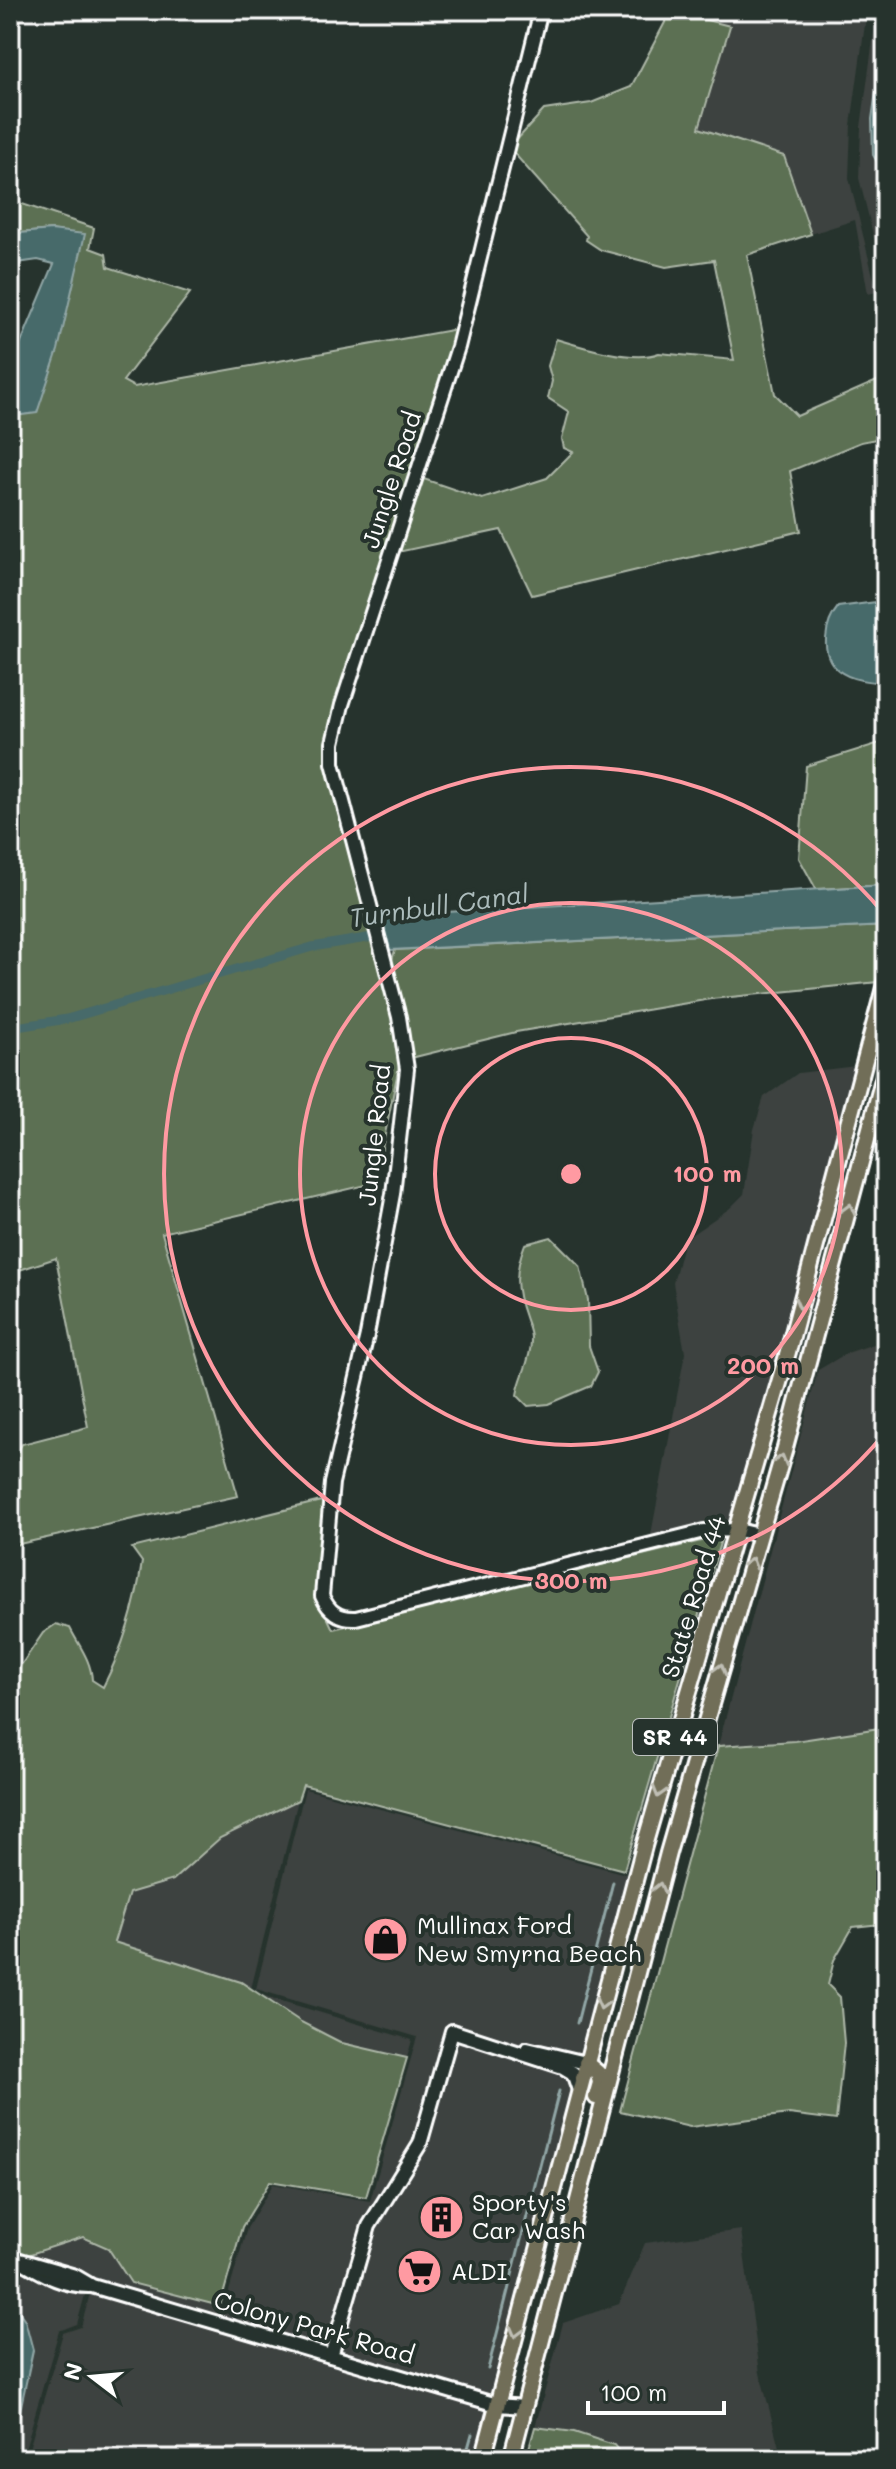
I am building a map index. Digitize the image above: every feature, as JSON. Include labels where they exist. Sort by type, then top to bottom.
[{"type":"main road","name":"State Road 44","points":[[483,2459],[644,1846],[788,1352],[886,980]]},
{"type":"main road","name":"State Road 44","points":[[511,2459],[676,1825],[810,1358],[886,1068]]},
{"type":"main road","points":[[566,2246],[570,2198],[600,2083],[598,2073],[586,2063]]},
{"type":"street","name":"Jungle Road","points":[[541,10],[458,347],[342,705],[333,743],[333,763],[399,1017],[407,1069],[393,1194],[367,1335],[332,1483],[322,1587],[326,1606],[334,1614],[346,1619],[356,1618],[704,1531],[738,1530],[759,1535]]},
{"type":"street","points":[[331,2356],[369,2226],[420,2144],[452,2031],[563,2067],[573,2073],[579,2090]]},
{"type":"street","points":[[492,2044],[519,2047],[586,2063]]},
{"type":"street","name":"Colony Park Road","points":[[15,2257],[75,2276],[92,2286],[497,2405],[525,2407]]},
{"type":"shaded area","points":[[666,10],[867,10],[851,125],[849,178],[877,292],[868,294],[855,220],[811,234],[784,156],[699,128],[729,26]]},
{"type":"shaded area","points":[[877,10],[886,10],[872,119],[873,155],[886,177],[886,287],[859,178],[861,127]]},
{"type":"shaded area","points":[[856,1066],[744,1488],[727,1525],[703,1527],[650,1540],[685,1353],[673,1283],[684,1240],[730,1208],[744,1194],[754,1129],[764,1097],[798,1073]]},
{"type":"shaded area","points":[[886,1340],[886,1727],[795,1741],[718,1746],[818,1370],[847,1353]]},
{"type":"shaded area","points":[[305,1789],[637,1877],[483,2459],[26,2459],[63,2333],[81,2327],[92,2286],[220,2323],[247,2228],[273,2184],[370,2201],[417,2037],[256,1989]]},
{"type":"shaded area","points":[[298,1800],[251,1989],[241,1982],[113,1942],[129,1893],[173,1880],[220,1838]]},
{"type":"shaded area","points":[[258,1994],[412,2040],[407,2058],[342,2043],[301,2022]]},
{"type":"shaded area","points":[[741,2230],[760,2373],[782,2459],[625,2459],[614,2445],[535,2427],[563,2323],[619,2304],[645,2243]]},
{"type":"shaded area","points":[[83,2237],[108,2248],[132,2283],[220,2306],[217,2318],[97,2283],[24,2256]]},
{"type":"shaded area","points":[[10,2260],[51,2283],[69,2290],[86,2291],[77,2324],[59,2331],[22,2459],[10,2458],[27,2382],[25,2320],[10,2299]]},
{"type":"green space","points":[[671,11],[730,26],[699,128],[784,156],[811,234],[747,255],[775,394],[797,416],[886,377],[886,437],[861,442],[790,471],[801,531],[532,595],[501,530],[398,552],[421,478],[482,499],[547,478],[573,452],[564,448],[562,439],[569,412],[548,398],[552,381],[548,366],[556,339],[622,355],[648,356],[659,353],[734,360],[714,260],[666,267],[601,250],[586,240],[587,236],[512,151],[514,143],[544,110],[591,103],[631,87]]},
{"type":"green space","points":[[14,178],[13,198],[16,202],[94,228],[90,248],[106,254],[108,267],[190,293],[123,381],[134,387],[457,329],[328,764],[394,1018],[400,1061],[375,1183],[162,1233],[238,1496],[10,1546],[10,1464],[22,1444],[88,1427],[56,1258],[10,1273],[10,411],[22,415],[84,235],[51,230],[10,234],[10,184]]},
{"type":"green space","points":[[886,741],[886,885],[816,889],[799,858],[806,766]]},
{"type":"green space","points":[[886,926],[886,952],[878,982],[711,999],[516,1032],[411,1058],[390,967],[395,950]]},
{"type":"green space","points":[[551,1237],[580,1266],[588,1300],[589,1346],[598,1372],[591,1386],[549,1404],[528,1406],[517,1395],[531,1338],[519,1298],[519,1263],[525,1244]]},
{"type":"green space","points":[[321,1501],[324,1505],[317,1596],[333,1629],[722,1536],[624,1870],[303,1785],[298,1800],[220,1838],[173,1880],[129,1893],[114,1942],[241,1982],[301,2022],[342,2043],[407,2058],[366,2197],[270,2181],[242,2227],[220,2306],[131,2283],[108,2248],[83,2237],[24,2256],[10,2249],[10,1673],[17,1671],[43,1633],[56,1624],[70,1628],[87,1660],[92,1680],[103,1687],[123,1642],[136,1594],[142,1562],[132,1548]]},
{"type":"green space","points":[[886,1727],[886,1926],[853,1927],[834,1960],[828,1985],[840,1997],[844,2043],[836,2120],[789,2114],[690,2127],[620,2111],[718,1746],[795,1741]]},
{"type":"green space","points":[[535,2427],[574,2432],[614,2445],[625,2459],[526,2459]]},
{"type":"water","points":[[886,23],[886,177],[873,155],[872,119]]},
{"type":"water","points":[[51,230],[85,234],[58,350],[37,413],[22,415],[10,411],[10,358],[15,357],[54,264],[38,260],[10,264],[10,234]]},
{"type":"water","points":[[886,603],[886,683],[860,680],[838,670],[826,647],[827,630],[838,607]]},
{"type":"water","points":[[886,885],[886,926],[390,950],[382,916]]},
{"type":"water","points":[[10,2299],[25,2320],[33,2350],[10,2458]]},
{"type":"waterway","name":"Turnbull Canal","points":[[10,1028],[67,1019],[312,947],[397,933]]},
{"type":"waterway","points":[[577,2023],[613,1882]]},
{"type":"waterway","points":[[488,2369],[559,2091]]},
{"type":"waterway","points":[[465,2459],[472,2434]]},
{"type":"place","name":"Mullinax Ford New Smyrna Beach","points":[[386,1940]]},
{"type":"place","name":"Sporty's Car Wash","points":[[441,2217]]},
{"type":"place","name":"ALDI","points":[[420,2272]]}]
